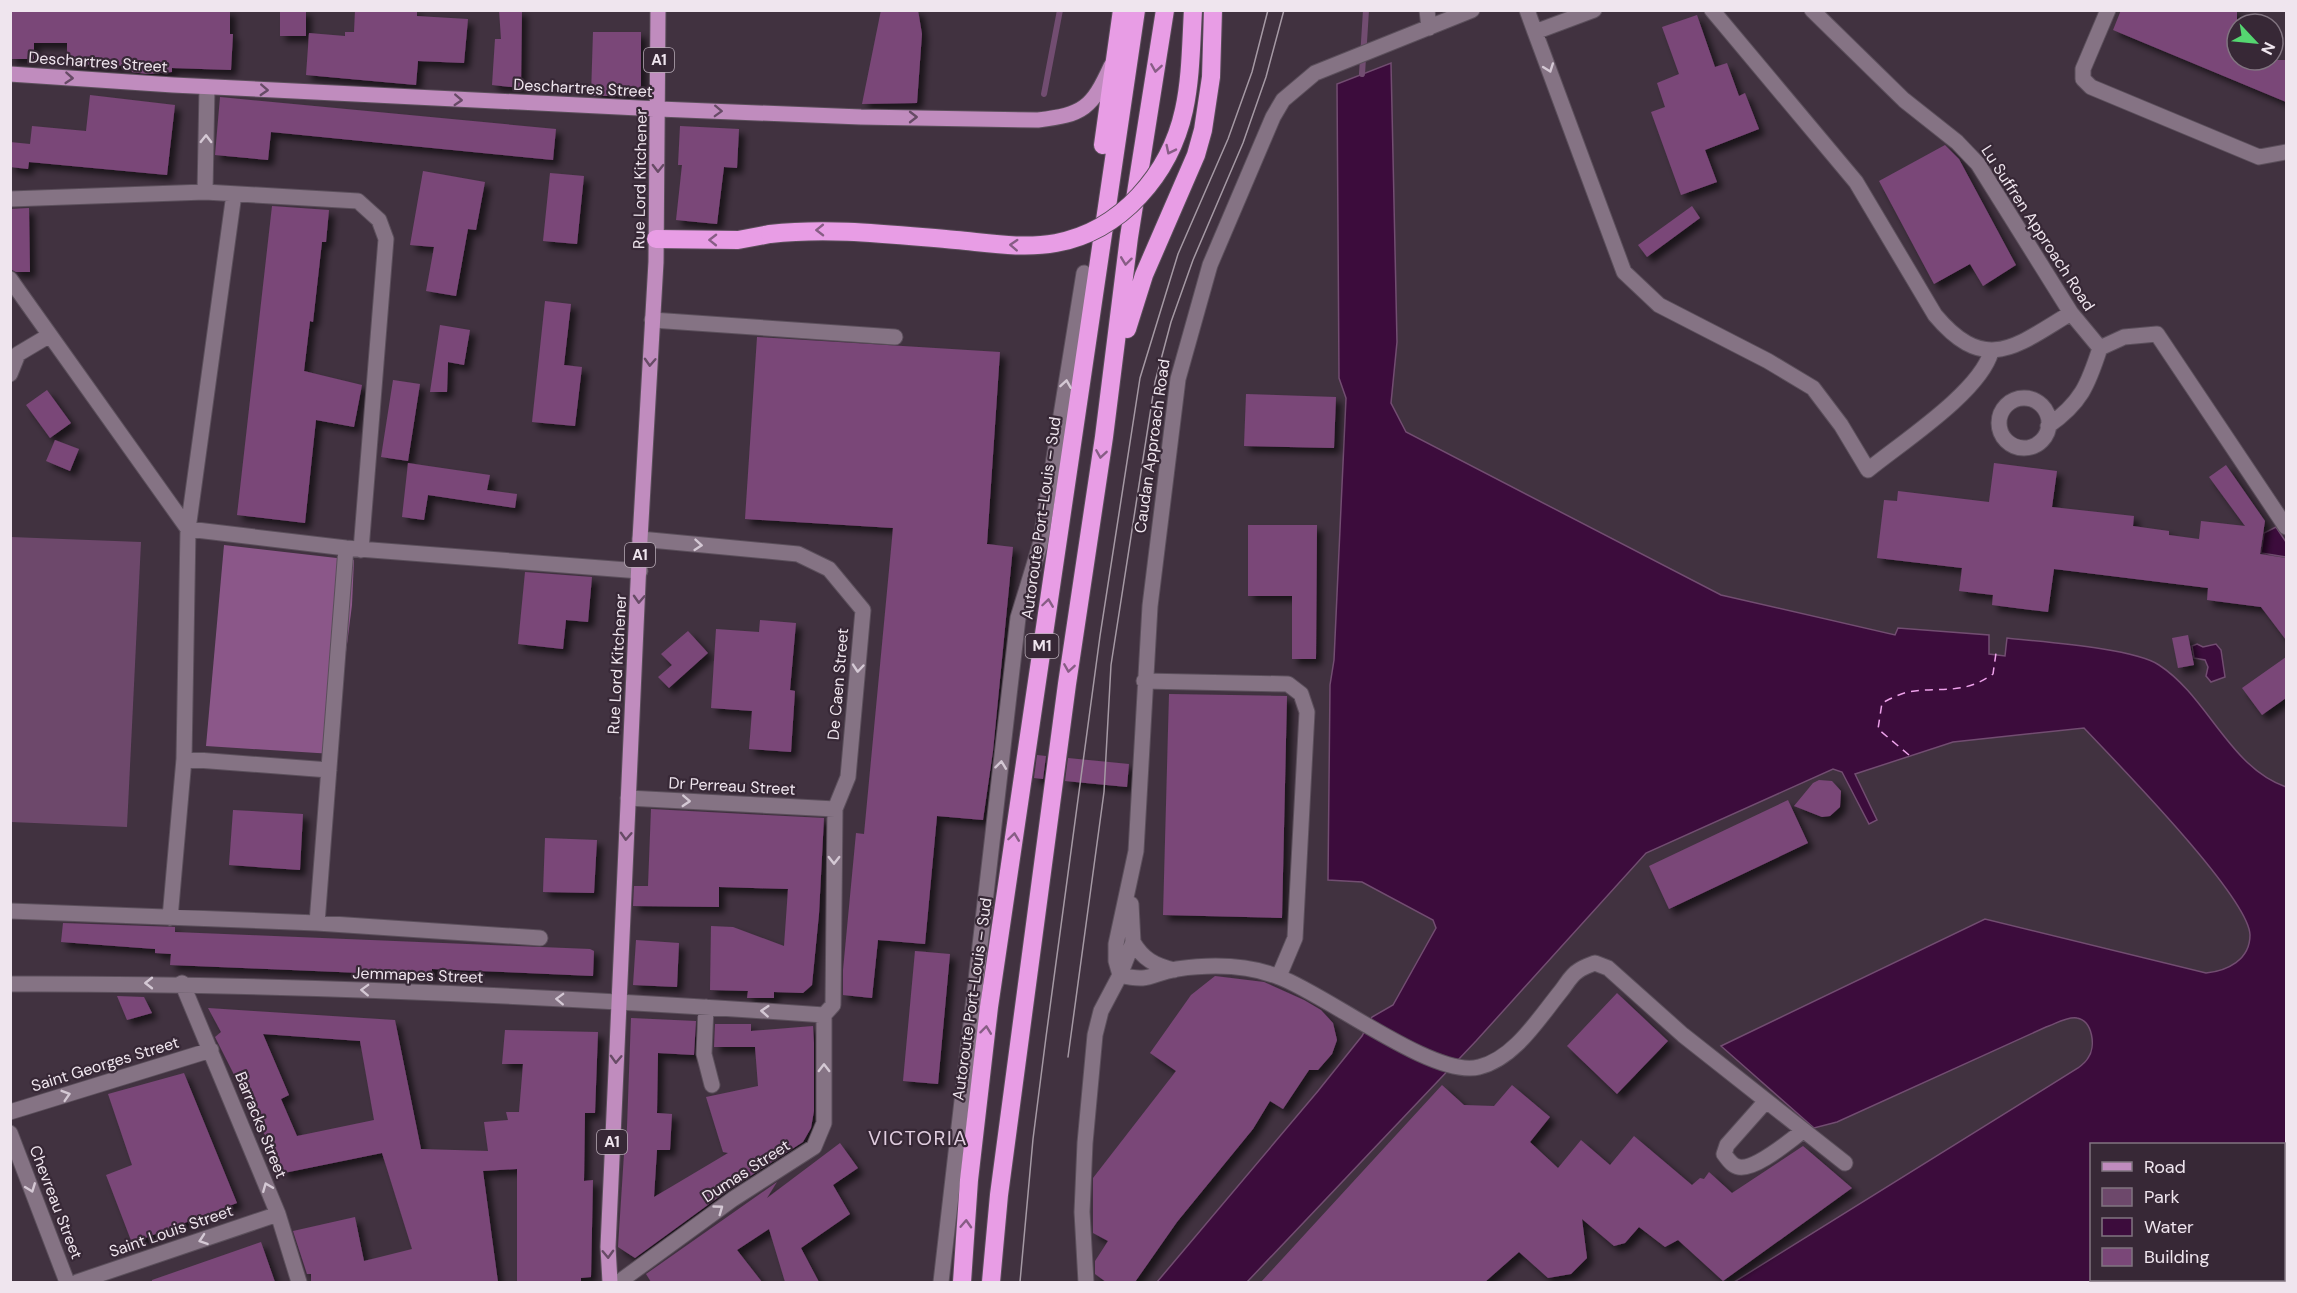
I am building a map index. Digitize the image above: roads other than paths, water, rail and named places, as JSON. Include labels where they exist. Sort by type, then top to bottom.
[{"type":"highway","points":[[1082,366],[1084,273],[1118,51],[1122,10]]},
{"type":"highway","name":"Autoroute Port-Louis – Sud","points":[[962,1282],[969,1180],[989,1007],[1136,10]]},
{"type":"highway","name":"M1","points":[[991,1282],[1024,999],[1111,382],[1129,237],[1165,10]]},
{"type":"highway","points":[[656,239],[738,240],[770,234],[822,230],[1033,246],[1080,237],[1122,213],[1155,177],[1177,135],[1189,81],[1193,10]]},
{"type":"highway","points":[[1111,382],[1144,275],[1196,155],[1203,130],[1211,77],[1213,10]]},
{"type":"main road","name":"Rue Lord Kitchener","points":[[610,1282],[608,1247],[618,1001],[656,239],[659,109],[658,10]]},
{"type":"main road","name":"Deschartres Street","points":[[10,74],[207,87],[659,109],[861,117],[1038,120],[1066,117],[1085,109],[1096,97],[1118,51]]},
{"type":"street","points":[[1427,10],[1429,28],[1472,10]]},
{"type":"street","points":[[1527,10],[1624,272],[1659,305],[1768,361],[1813,388],[1841,425],[1868,470],[1938,415],[1978,377],[1987,366],[1991,352]]},
{"type":"street","points":[[1535,32],[1593,10]]},
{"type":"street","points":[[1712,10],[1856,182],[1935,315],[1946,329],[1991,352],[2007,350],[2071,313]]},
{"type":"street","name":"Lu Suffren Approach Road","points":[[1812,10],[1904,100],[1957,142],[1978,164],[2071,313],[2100,348]]},
{"type":"street","points":[[2108,10],[2083,69],[2083,79],[2091,87],[2259,157],[2286,152]]},
{"type":"street","name":"Caudan Approach Road","points":[[1130,886],[1136,851],[1150,606],[1169,433],[1178,379],[1210,265],[1268,126],[1283,100],[1315,73],[1429,28]]},
{"type":"street","points":[[205,192],[207,87]]},
{"type":"street","points":[[10,199],[205,192],[358,201],[379,220],[386,239],[329,770],[317,924]]},
{"type":"street","points":[[170,918],[184,759],[188,529],[234,194]]},
{"type":"street","points":[[941,1282],[1018,618],[1040,545],[1084,273]]},
{"type":"street","points":[[10,279],[188,529],[353,549],[640,571]]},
{"type":"street","points":[[652,320],[895,337]]},
{"type":"street","points":[[2048,426],[2071,410],[2089,380],[2100,348],[2124,337],[2157,334],[2286,527]]},
{"type":"street","points":[[10,374],[18,354],[50,335]]},
{"type":"street","name":"De Caen Street","points":[[640,539],[798,554],[829,569],[863,610],[848,777],[835,809],[828,1010]]},
{"type":"street","points":[[1144,681],[1288,684],[1301,694],[1308,712],[1295,938],[1279,976]]},
{"type":"street","points":[[184,759],[329,770]]},
{"type":"street","name":"Dr Perreau Street","points":[[628,798],[835,809]]},
{"type":"street","points":[[1086,1282],[1082,1212],[1084,1155],[1095,1035],[1101,1011],[1120,975],[1133,942],[1130,886]]},
{"type":"street","points":[[1120,975],[1116,961],[1116,944],[1130,886]]},
{"type":"street","points":[[10,911],[317,924],[540,938]]},
{"type":"street","points":[[1133,942],[1141,955],[1153,964],[1174,970]]},
{"type":"street","points":[[1120,975],[1137,980],[1152,978],[1174,970],[1232,965],[1279,976],[1314,993],[1364,1025],[1457,1069],[1480,1067],[1501,1056],[1524,1036],[1577,971],[1595,963],[1608,968],[1683,1035],[1845,1163]]},
{"type":"street","name":"Jemmapes Street","points":[[10,984],[182,983],[618,1001],[706,1007],[828,1010]]},
{"type":"street","name":"Barracks Street","points":[[182,983],[278,1214],[299,1282]]},
{"type":"street","points":[[706,1007],[704,1054],[712,1085]]},
{"type":"street","name":"Dumas Street","points":[[619,1282],[733,1199],[814,1147],[824,1123],[828,1010]]},
{"type":"street","name":"Saint Georges Street","points":[[10,1112],[211,1050]]},
{"type":"street","points":[[1766,1101],[1727,1145],[1724,1154],[1731,1162],[1739,1167],[1752,1165],[1803,1131]]},
{"type":"street","name":"Chevreau Street","points":[[10,1133],[67,1282]]},
{"type":"street","name":"Saint Louis Street","points":[[77,1282],[278,1214]]},
{"type":"water","points":[[1391,63],[1397,342],[1391,403],[1406,432],[1721,595],[1895,635],[1898,628],[1989,635],[1989,654],[2005,656],[2007,638],[2109,650],[2146,659],[2159,665],[2176,679],[2249,764],[2266,777],[2286,787],[2286,1282],[1734,1282],[2078,1068],[2088,1058],[2092,1048],[2092,1035],[2087,1024],[2082,1020],[2066,1019],[1837,1122],[1814,1128],[1721,1046],[1985,919],[2206,973],[2229,967],[2236,963],[2246,951],[2250,935],[2244,917],[2228,891],[2150,798],[2084,728],[1953,742],[1855,774],[1877,820],[1869,824],[1842,772],[1833,769],[1646,853],[1476,1041],[1247,1282],[1157,1282],[1318,1091],[1362,1036],[1372,1017],[1393,1005],[1436,928],[1433,920],[1362,882],[1328,880],[1330,685],[1334,660],[1346,398],[1339,378],[1337,84]]},
{"type":"water","points":[[2276,527],[2286,542],[2286,557],[2261,553],[2264,533]]},
{"type":"water","points":[[2197,644],[2203,647],[2216,644],[2221,650],[2225,677],[2211,682],[2206,676],[2208,667],[2205,660],[2194,658],[2192,646]]},
{"type":"waterway","points":[[1044,94],[1060,10]]},
{"type":"waterway","points":[[1362,74],[1366,10]]},
{"type":"tram line","points":[[1020,1282],[1033,1139],[1046,1037],[1100,636],[1140,378],[1178,254],[1228,139],[1252,72],[1268,10]]},
{"type":"tram line","points":[[1068,1057],[1104,792],[1111,665],[1155,382],[1171,322],[1193,260],[1243,143],[1266,77],[1284,10]]},
{"type":"district","name":"VICTORIA","points":[[918,1138]]}]
